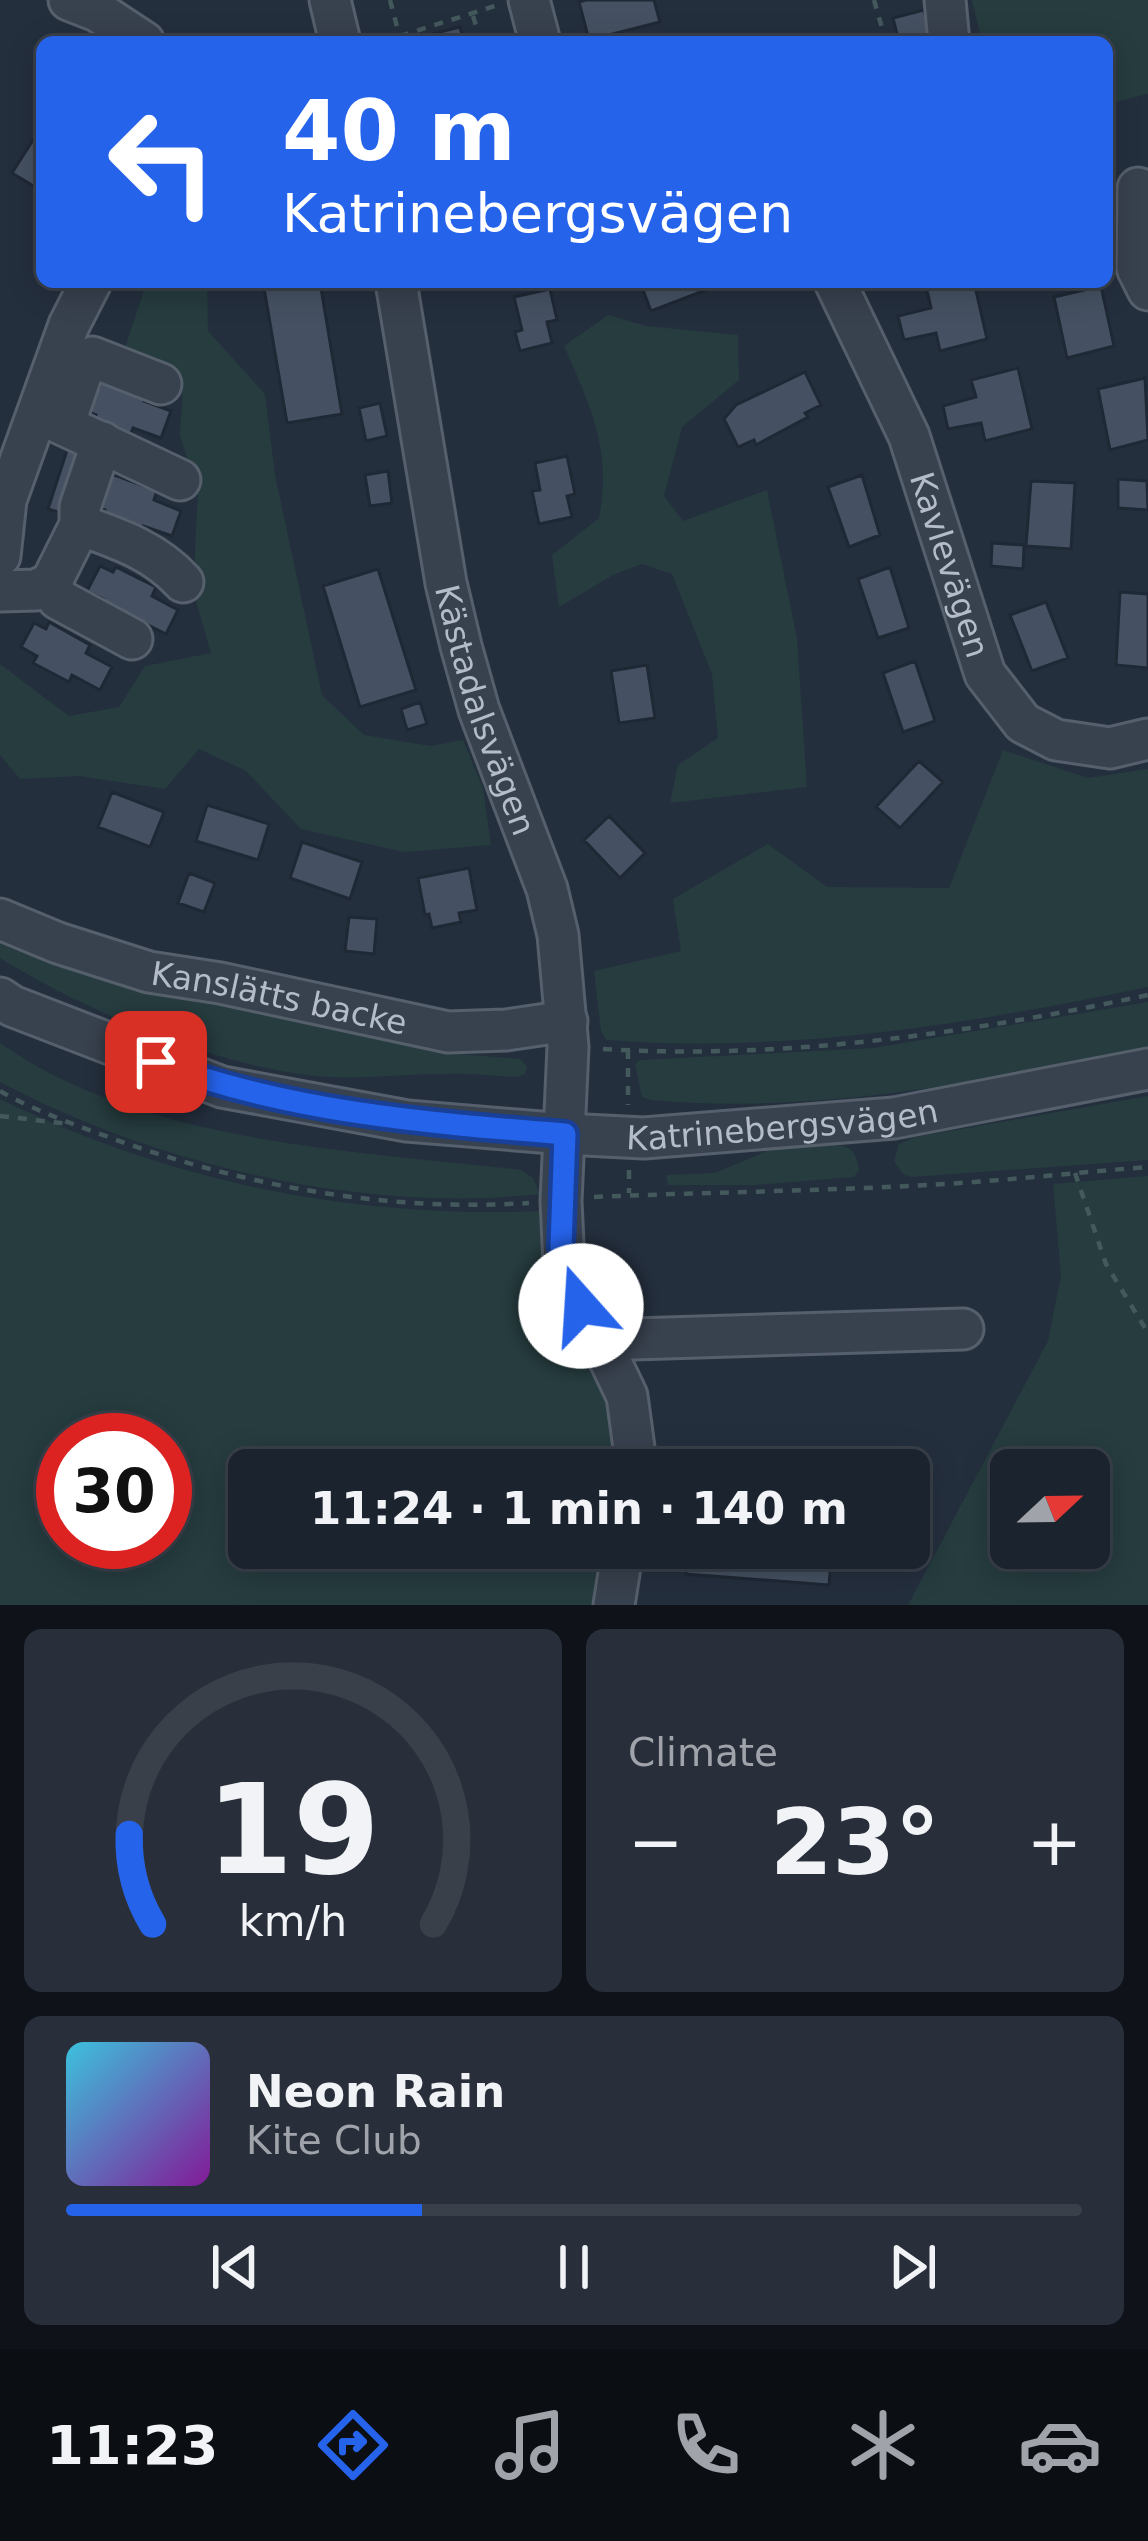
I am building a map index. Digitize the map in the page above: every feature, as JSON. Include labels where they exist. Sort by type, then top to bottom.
[{"type":"street","points":[[69,0],[97,11],[135,36]]},
{"type":"street","points":[[329,0],[338,36]]},
{"type":"street","points":[[546,0],[554,36]]},
{"type":"street","points":[[946,0],[949,36]]},
{"type":"street","points":[[515,3],[536,36]]},
{"type":"street","points":[[1138,188],[1137,268],[1148,290]]},
{"type":"street","points":[[51,419],[70,326],[88,288]]},
{"type":"street","name":"Kästadalsvägen","points":[[398,288],[446,583],[461,646],[478,710],[547,889],[558,935],[568,1034],[560,1201],[564,1264],[627,1396],[634,1449]]},
{"type":"street","name":"Kavlevägen","points":[[838,288],[909,436],[985,674],[1023,723],[1056,740],[1110,748],[1148,739]]},
{"type":"street","points":[[0,556],[6,500],[85,364],[92,357],[161,384]]},
{"type":"street","points":[[51,419],[180,480]]},
{"type":"street","points":[[0,591],[36,590],[51,584],[80,525],[80,507],[102,442]]},
{"type":"street","points":[[80,525],[131,543],[166,563],[183,582]]},
{"type":"street","points":[[51,584],[58,599],[132,639]]},
{"type":"street","name":"Kanslätts backe","points":[[0,920],[149,972],[448,1033],[568,1034]]},
{"type":"street","name":"Katrinebergsvägen","points":[[0,998],[222,1087],[407,1121],[565,1134],[644,1138],[894,1118],[1148,1069]]},
{"type":"street","points":[[601,1340],[963,1329]]},
{"type":"street","points":[[614,1605],[620,1569]]},
{"type":"path","points":[[390,0],[399,36]]},
{"type":"path","points":[[874,0],[884,36]]},
{"type":"path","points":[[410,36],[515,3]]},
{"type":"path","points":[[473,16],[479,36]]},
{"type":"path","points":[[568,1034],[662,1053],[838,1043],[970,1029],[1148,995]]},
{"type":"path","points":[[0,1116],[75,1125]]},
{"type":"path","points":[[1148,1167],[1076,1173],[1106,1264],[1148,1333]]},
{"type":"green space","points":[[972,0],[1148,0],[1148,94],[1113,103],[1113,36],[981,36]]},
{"type":"green space","points":[[145,288],[207,288],[208,331],[265,394],[275,475],[322,695],[364,735],[431,746],[463,740],[483,788],[491,845],[404,852],[301,829],[246,771],[199,749],[165,789],[79,776],[20,779],[0,755],[0,664],[69,716],[119,707],[145,666],[211,653],[193,591],[198,494],[180,435],[183,384],[122,356]]},
{"type":"green space","points":[[608,315],[646,326],[738,335],[739,380],[682,427],[664,496],[683,521],[767,490],[797,639],[807,787],[670,803],[678,765],[718,738],[712,674],[672,574],[642,564],[559,607],[552,555],[599,518],[603,471],[590,409],[564,346]]},
{"type":"green space","points":[[1003,750],[1088,778],[1148,769],[1148,987],[879,1033],[743,1043],[606,1040],[594,971],[681,951],[673,899],[768,844],[827,887],[949,888]]},
{"type":"green space","points":[[0,928],[459,1054],[520,1059],[527,1067],[517,1077],[341,1077],[269,1069],[230,1059],[148,1032],[33,977],[0,958]]},
{"type":"green space","points":[[1148,1002],[1148,1048],[901,1092],[776,1103],[651,1100],[642,1097],[635,1064],[640,1060],[874,1048]]},
{"type":"green space","points":[[0,1043],[57,1077],[118,1103],[184,1122],[320,1148],[521,1170],[533,1178],[540,1194],[403,1197],[262,1177],[193,1159],[125,1137],[0,1082]]},
{"type":"green space","points":[[1148,1096],[1148,1160],[911,1177],[894,1161],[899,1144],[915,1137]]},
{"type":"green space","points":[[0,1099],[130,1153],[264,1189],[402,1209],[542,1211],[612,1409],[616,1449],[228,1449],[228,1569],[605,1569],[600,1605],[0,1605]]},
{"type":"green space","points":[[832,1145],[854,1154],[859,1170],[854,1177],[755,1185],[668,1185],[666,1175],[715,1173],[769,1150]]},
{"type":"green space","points":[[1148,1176],[1148,1605],[908,1605],[990,1450],[990,1569],[1110,1569],[1110,1449],[991,1449],[1048,1341],[1061,1275],[1053,1184]]},
{"type":"building","points":[[654,0],[660,22],[588,36],[579,2]]},
{"type":"building","points":[[924,10],[931,35],[898,36],[893,18]]},
{"type":"building","points":[[460,27],[462,36],[424,36]]},
{"type":"building","points":[[33,140],[36,142],[36,188],[12,173]]},
{"type":"building","points":[[264,288],[321,288],[342,414],[287,423]]},
{"type":"building","points":[[642,288],[711,288],[651,311]]},
{"type":"building","points":[[975,288],[987,339],[940,351],[936,333],[904,340],[898,316],[931,308],[927,290]]},
{"type":"building","points":[[1101,288],[1114,346],[1067,358],[1054,297]]},
{"type":"building","points":[[550,289],[557,320],[547,322],[552,343],[520,351],[515,332],[522,330],[514,297]]},
{"type":"building","points":[[1018,368],[1032,429],[985,441],[981,423],[948,429],[943,406],[976,397],[971,380]]},
{"type":"building","points":[[805,372],[821,405],[756,445],[754,440],[738,447],[724,419],[736,405]]},
{"type":"building","points":[[103,376],[147,393],[144,401],[171,411],[161,438],[133,428],[130,436],[94,422],[96,415],[78,408],[87,383],[99,388]]},
{"type":"building","points":[[1145,378],[1148,440],[1110,450],[1098,389]]},
{"type":"building","points":[[380,403],[387,436],[366,441],[359,408]]},
{"type":"building","points":[[70,441],[91,448],[61,513],[48,509]]},
{"type":"building","points":[[567,456],[575,494],[567,496],[572,517],[539,524],[532,491],[540,490],[535,463]]},
{"type":"building","points":[[388,471],[392,503],[370,506],[365,475]]},
{"type":"building","points":[[112,474],[157,491],[154,500],[181,511],[172,536],[143,526],[140,535],[102,521],[105,510],[88,504],[108,485]]},
{"type":"building","points":[[862,475],[880,535],[849,547],[828,487]]},
{"type":"building","points":[[1118,479],[1147,481],[1148,510],[1118,508]]},
{"type":"building","points":[[1031,481],[1075,483],[1071,549],[1026,546]]},
{"type":"building","points":[[992,543],[1024,545],[1023,569],[991,566]]},
{"type":"building","points":[[100,566],[113,572],[116,567],[156,587],[152,596],[178,610],[166,634],[140,621],[136,627],[98,608],[103,599],[87,591]]},
{"type":"building","points":[[890,567],[909,628],[878,638],[858,579]]},
{"type":"building","points":[[378,569],[416,690],[360,707],[323,586]]},
{"type":"building","points":[[1120,592],[1148,594],[1148,668],[1116,665]]},
{"type":"building","points":[[1046,602],[1068,658],[1032,671],[1010,615]]},
{"type":"building","points":[[49,622],[90,645],[86,653],[112,667],[100,690],[72,675],[69,682],[33,663],[37,656],[21,647],[34,623],[46,629]]},
{"type":"building","points":[[915,661],[935,721],[903,732],[883,673]]},
{"type":"building","points":[[647,665],[655,718],[619,723],[611,671]]},
{"type":"building","points":[[420,702],[427,724],[407,730],[401,709]]},
{"type":"building","points":[[919,761],[943,782],[900,828],[876,807]]},
{"type":"building","points":[[112,792],[164,812],[150,847],[98,827]]},
{"type":"building","points":[[207,805],[269,824],[258,860],[196,841]]},
{"type":"building","points":[[609,816],[645,853],[620,878],[584,840]]},
{"type":"building","points":[[302,842],[362,862],[350,899],[290,878]]},
{"type":"building","points":[[469,868],[477,910],[459,913],[461,922],[432,928],[418,878]]},
{"type":"building","points":[[189,873],[215,883],[204,912],[178,903]]},
{"type":"building","points":[[349,917],[377,919],[374,954],[345,951]]},
{"type":"building","points":[[686,1569],[830,1569],[829,1585],[686,1574]]},
{"type":"route","points":[[156,1062],[222,1087],[407,1121],[565,1134],[561,1247],[581,1306]]}]
